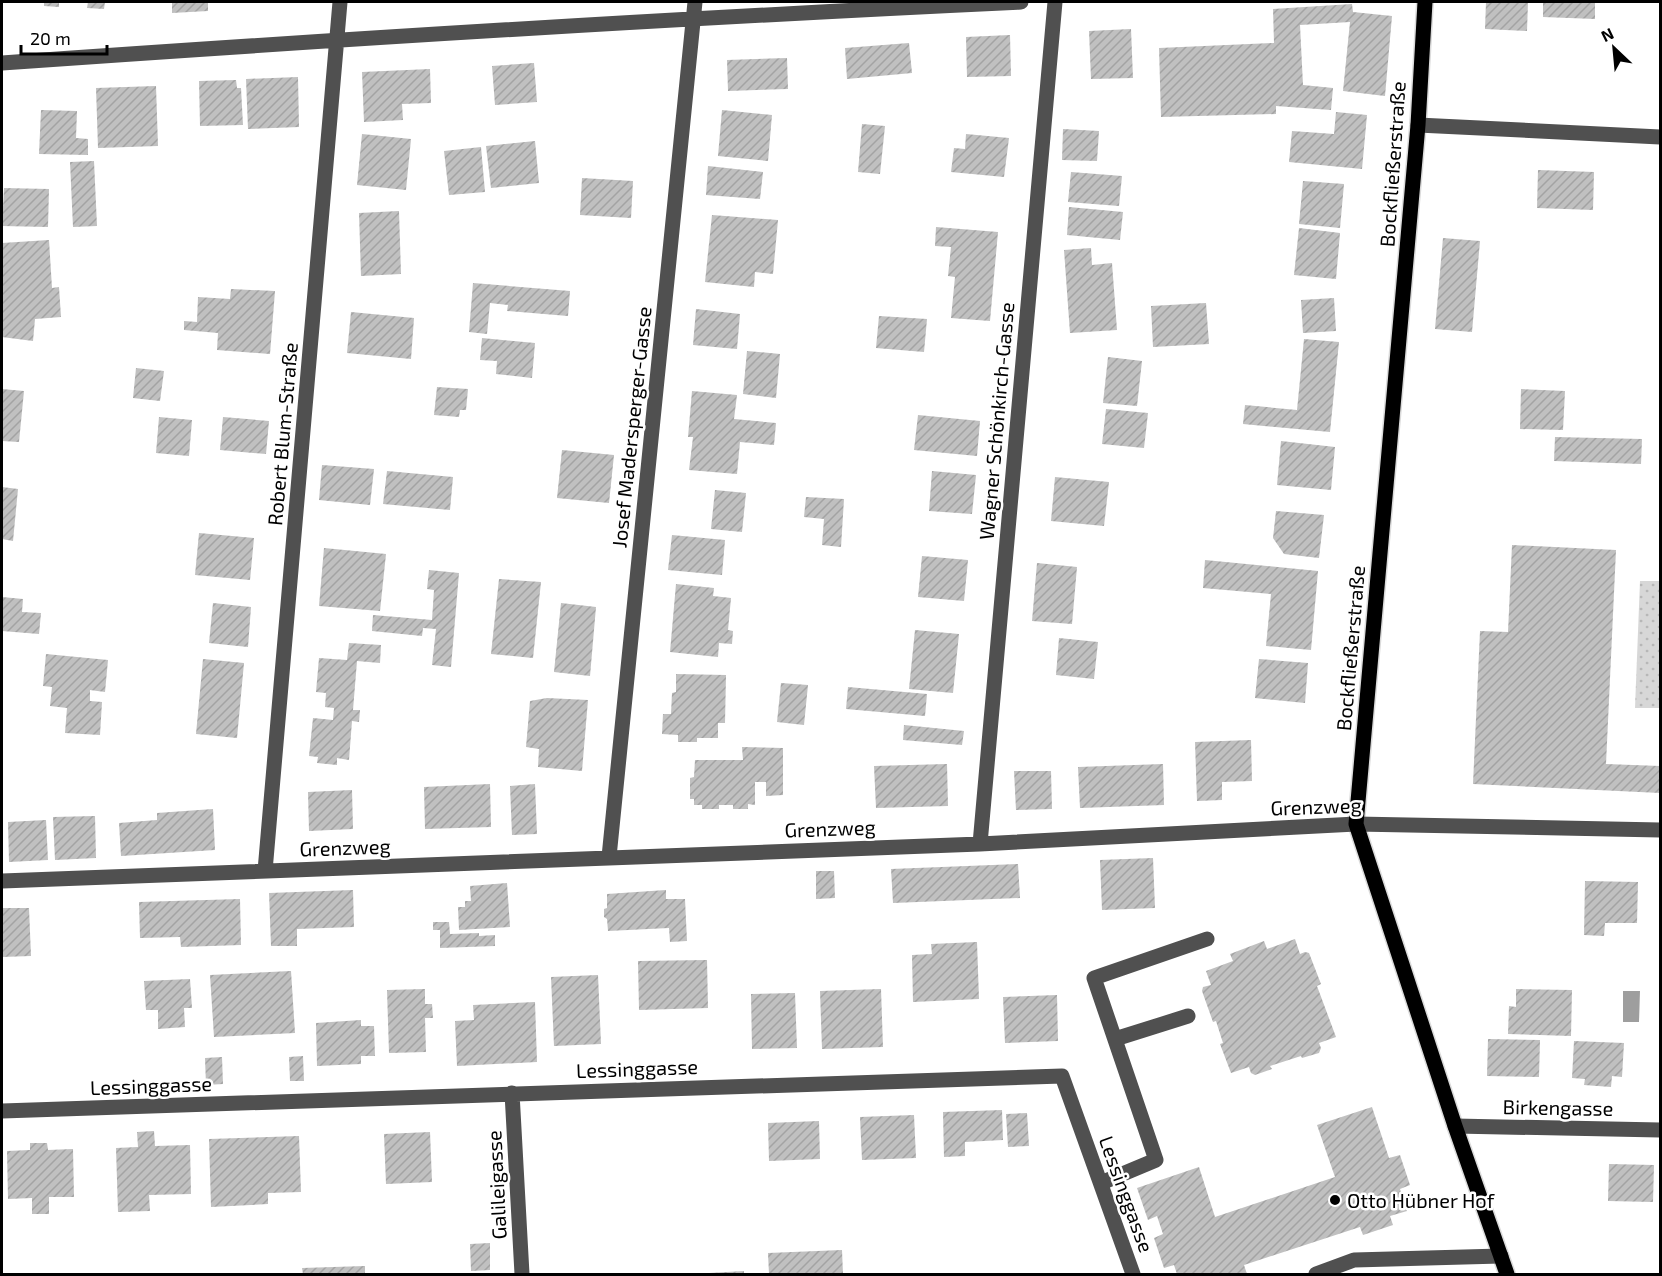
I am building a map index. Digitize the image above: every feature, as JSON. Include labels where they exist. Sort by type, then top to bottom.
[{"type":"main road","name":"Bockfließerstraße","points":[[1425,2],[1418,124],[1356,824],[1455,1126],[1508,1275]]},
{"type":"street","name":"Robert Blum-Straße","points":[[265,871],[340,2]]},
{"type":"street","name":"Josef Madersperger-Gasse","points":[[609,857],[695,2]]},
{"type":"street","points":[[2,63],[337,39],[1021,2]]},
{"type":"street","name":"Wagner Schönkirch-Gasse","points":[[980,844],[1055,2]]},
{"type":"street","points":[[1418,124],[1660,137]]},
{"type":"street","name":"Grenzweg","points":[[2,881],[980,844],[1356,824],[1660,830]]},
{"type":"street","points":[[1101,1183],[1156,1161],[1094,978],[1207,939]]},
{"type":"street","points":[[1115,1039],[1188,1016]]},
{"type":"street","name":"Lessinggasse","points":[[2,1111],[1062,1076],[1133,1275]]},
{"type":"street","name":"Galileigasse","points":[[512,1093],[522,1275]]},
{"type":"street","name":"Birkengasse","points":[[1455,1126],[1660,1130]]},
{"type":"street","points":[[1316,1275],[1354,1260],[1501,1256]]},
{"type":"shaded area","points":[[1640,581],[1660,581],[1660,708],[1635,708]]},
{"type":"shaded area","points":[[1623,991],[1640,991],[1639,1022],[1623,1022]]},
{"type":"building","points":[[44,2],[59,2],[59,7],[44,6]]},
{"type":"building","points":[[88,2],[105,2],[104,9],[87,8]]},
{"type":"building","points":[[172,2],[208,2],[208,11],[172,13]]},
{"type":"building","points":[[1486,2],[1528,2],[1527,31],[1485,29]]},
{"type":"building","points":[[1543,2],[1595,2],[1595,19],[1543,17]]},
{"type":"building","points":[[1352,4],[1353,12],[1392,16],[1385,96],[1343,91],[1350,22],[1300,25],[1303,85],[1333,88],[1331,110],[1276,106],[1276,114],[1161,117],[1159,48],[1274,43],[1273,9]]},
{"type":"building","points":[[1131,29],[1133,78],[1091,79],[1089,31]]},
{"type":"building","points":[[1010,35],[1011,76],[967,77],[966,37]]},
{"type":"building","points":[[909,43],[912,73],[847,79],[845,48]]},
{"type":"building","points":[[787,58],[788,89],[728,91],[727,60]]},
{"type":"building","points":[[534,63],[537,102],[495,105],[492,66]]},
{"type":"building","points":[[430,69],[431,103],[402,104],[403,120],[364,122],[362,72]]},
{"type":"building","points":[[298,77],[299,127],[248,129],[246,79]]},
{"type":"building","points":[[236,80],[237,88],[241,88],[243,125],[200,126],[199,81]]},
{"type":"building","points":[[156,86],[158,146],[98,148],[96,88]]},
{"type":"building","points":[[41,110],[77,111],[76,138],[88,139],[88,155],[39,154]]},
{"type":"building","points":[[722,110],[772,115],[768,161],[718,156]]},
{"type":"building","points":[[1336,112],[1367,115],[1362,169],[1289,162],[1292,131],[1334,134]]},
{"type":"building","points":[[862,124],[885,126],[880,174],[858,172]]},
{"type":"building","points":[[1063,129],[1099,131],[1097,161],[1062,160]]},
{"type":"building","points":[[362,134],[411,139],[406,190],[357,185]]},
{"type":"building","points":[[966,134],[1009,138],[1004,177],[951,172],[954,148],[965,149]]},
{"type":"building","points":[[535,141],[539,183],[491,188],[486,146]]},
{"type":"building","points":[[481,147],[485,192],[449,195],[444,151]]},
{"type":"building","points":[[94,161],[97,226],[73,227],[70,162]]},
{"type":"building","points":[[708,166],[763,172],[760,199],[706,195]]},
{"type":"building","points":[[1538,170],[1594,172],[1593,210],[1537,208]]},
{"type":"building","points":[[1071,172],[1122,176],[1119,206],[1068,202]]},
{"type":"building","points":[[582,178],[633,181],[631,218],[580,215]]},
{"type":"building","points":[[1303,181],[1344,184],[1340,228],[1299,224]]},
{"type":"building","points":[[4,188],[49,189],[48,227],[2,226]]},
{"type":"building","points":[[1069,207],[1123,212],[1120,240],[1067,235]]},
{"type":"building","points":[[399,211],[401,274],[361,276],[359,213]]},
{"type":"building","points":[[712,215],[778,220],[773,274],[755,272],[754,287],[705,282]]},
{"type":"building","points":[[936,227],[998,232],[990,321],[951,318],[955,277],[948,276],[951,247],[935,246]]},
{"type":"building","points":[[1299,228],[1340,233],[1336,279],[1294,275]]},
{"type":"building","points":[[1443,238],[1480,241],[1472,332],[1435,329]]},
{"type":"building","points":[[49,240],[52,288],[59,287],[61,317],[35,319],[33,341],[2,337],[2,243]]},
{"type":"building","points":[[1091,248],[1092,265],[1112,263],[1117,330],[1070,333],[1064,250]]},
{"type":"building","points":[[473,283],[570,291],[568,316],[507,311],[508,305],[490,303],[487,334],[469,332]]},
{"type":"building","points":[[231,289],[275,291],[270,354],[217,350],[218,333],[184,330],[184,321],[197,322],[198,297],[230,299]]},
{"type":"building","points":[[1334,298],[1336,331],[1303,333],[1301,300]]},
{"type":"building","points":[[1206,303],[1209,344],[1153,347],[1151,306]]},
{"type":"building","points":[[696,309],[740,314],[737,349],[693,345]]},
{"type":"building","points":[[351,312],[414,318],[411,359],[347,353]]},
{"type":"building","points":[[879,316],[927,319],[924,352],[876,348]]},
{"type":"building","points":[[482,338],[535,343],[532,378],[496,374],[497,361],[480,360]]},
{"type":"building","points":[[1304,339],[1339,342],[1330,432],[1243,424],[1245,405],[1297,410]]},
{"type":"building","points":[[747,351],[780,354],[776,398],[743,394]]},
{"type":"building","points":[[1108,357],[1142,361],[1137,406],[1103,403]]},
{"type":"building","points":[[136,368],[164,371],[160,401],[133,398]]},
{"type":"building","points":[[437,387],[468,389],[466,410],[460,410],[459,417],[434,415]]},
{"type":"building","points":[[2,389],[24,391],[19,442],[2,441]]},
{"type":"building","points":[[1521,389],[1565,391],[1563,430],[1520,429]]},
{"type":"building","points":[[692,391],[737,395],[734,419],[776,423],[774,445],[740,442],[737,474],[689,470],[693,437],[688,437]]},
{"type":"building","points":[[1106,409],[1148,413],[1144,448],[1102,444]]},
{"type":"building","points":[[918,415],[980,421],[977,456],[914,450]]},
{"type":"building","points":[[159,417],[192,420],[189,456],[156,453]]},
{"type":"building","points":[[223,417],[269,421],[266,454],[220,450]]},
{"type":"building","points":[[1555,437],[1642,439],[1641,464],[1554,461]]},
{"type":"building","points":[[1281,441],[1335,447],[1331,490],[1277,485]]},
{"type":"building","points":[[562,450],[614,455],[609,503],[557,498]]},
{"type":"building","points":[[322,465],[374,469],[370,505],[319,500]]},
{"type":"building","points":[[387,471],[453,477],[450,510],[383,504]]},
{"type":"building","points":[[932,471],[976,475],[972,514],[929,511]]},
{"type":"building","points":[[1055,477],[1109,482],[1104,526],[1051,521]]},
{"type":"building","points":[[2,487],[18,489],[13,541],[2,539]]},
{"type":"building","points":[[715,490],[746,493],[742,532],[711,529]]},
{"type":"building","points":[[806,497],[844,499],[841,547],[822,545],[824,519],[804,517]]},
{"type":"building","points":[[1276,511],[1324,515],[1319,558],[1284,554],[1273,538]]},
{"type":"building","points":[[199,533],[254,538],[250,580],[195,575]]},
{"type":"building","points":[[672,535],[725,540],[722,575],[668,570]]},
{"type":"building","points":[[1512,545],[1616,550],[1606,764],[1660,766],[1660,793],[1473,784],[1480,631],[1508,632]]},
{"type":"building","points":[[324,548],[386,554],[380,611],[319,606]]},
{"type":"building","points":[[922,556],[968,560],[964,601],[918,597]]},
{"type":"building","points":[[1205,560],[1318,571],[1311,650],[1266,646],[1271,594],[1203,588]]},
{"type":"building","points":[[1037,563],[1077,567],[1072,624],[1032,621]]},
{"type":"building","points":[[429,570],[459,573],[451,667],[432,665],[436,629],[423,628],[422,636],[372,631],[373,615],[432,620],[434,590],[427,589]]},
{"type":"building","points":[[499,579],[541,582],[533,658],[491,654]]},
{"type":"building","points":[[676,584],[714,588],[713,596],[731,598],[728,630],[733,631],[732,644],[719,643],[718,657],[670,652]]},
{"type":"building","points":[[2,597],[23,599],[22,612],[41,613],[39,634],[2,631]]},
{"type":"building","points":[[213,603],[251,607],[248,647],[209,643]]},
{"type":"building","points":[[561,603],[596,607],[590,676],[554,672]]},
{"type":"building","points":[[915,630],[959,634],[953,693],[909,689]]},
{"type":"building","points":[[1059,638],[1098,642],[1094,679],[1056,675]]},
{"type":"building","points":[[349,643],[381,645],[380,663],[357,661],[353,710],[360,710],[359,722],[352,721],[349,760],[337,758],[337,765],[317,763],[318,757],[309,756],[313,718],[333,720],[334,708],[325,707],[326,693],[316,692],[319,658],[347,660]]},
{"type":"building","points":[[46,654],[108,660],[105,692],[90,690],[90,701],[102,702],[100,735],[65,733],[67,708],[50,706],[52,687],[43,686]]},
{"type":"building","points":[[203,659],[244,663],[237,738],[196,734]]},
{"type":"building","points":[[1259,659],[1308,663],[1305,703],[1255,698]]},
{"type":"building","points":[[676,674],[726,675],[725,723],[718,723],[718,738],[697,738],[697,742],[678,742],[678,735],[662,734],[663,714],[671,714],[672,693],[676,692]]},
{"type":"building","points":[[781,683],[808,685],[804,725],[777,722]]},
{"type":"building","points":[[848,687],[927,694],[925,716],[846,709]]},
{"type":"building","points":[[547,698],[588,700],[582,771],[538,767],[539,749],[526,747],[530,701]]},
{"type":"building","points":[[904,725],[964,731],[962,745],[903,740]]},
{"type":"building","points":[[1251,740],[1252,781],[1222,782],[1222,800],[1197,801],[1195,742]]},
{"type":"building","points":[[742,747],[783,748],[783,795],[766,796],[766,782],[755,782],[755,805],[748,804],[748,809],[733,809],[733,805],[719,805],[719,809],[702,809],[702,805],[694,805],[694,799],[690,799],[690,778],[694,777],[695,760],[743,760]]},
{"type":"building","points":[[947,764],[948,806],[876,808],[874,766]]},
{"type":"building","points":[[1163,764],[1164,805],[1080,808],[1078,767]]},
{"type":"building","points":[[1014,771],[1051,771],[1052,809],[1016,810]]},
{"type":"building","points":[[490,784],[491,827],[425,829],[424,787]]},
{"type":"building","points":[[535,784],[537,834],[512,835],[510,786]]},
{"type":"building","points":[[352,790],[353,829],[309,831],[308,792]]},
{"type":"building","points":[[213,809],[215,850],[121,856],[119,823],[157,820],[157,813]]},
{"type":"building","points":[[95,816],[96,858],[55,860],[53,817]]},
{"type":"building","points":[[46,820],[48,860],[9,862],[8,822]]},
{"type":"building","points":[[1153,858],[1155,908],[1102,910],[1100,860]]},
{"type":"building","points":[[1018,864],[1020,898],[893,903],[891,869]]},
{"type":"building","points":[[816,871],[834,871],[835,898],[816,899]]},
{"type":"building","points":[[1585,881],[1638,882],[1637,923],[1605,923],[1604,936],[1584,935]]},
{"type":"building","points":[[507,883],[510,927],[459,930],[458,907],[465,907],[465,901],[471,901],[470,886]]},
{"type":"building","points":[[353,890],[354,927],[297,929],[297,946],[271,946],[269,893]]},
{"type":"building","points":[[666,890],[666,899],[685,899],[687,941],[670,942],[669,928],[608,931],[607,919],[604,917],[604,909],[607,908],[607,894]]},
{"type":"building","points":[[240,899],[241,945],[181,947],[180,937],[140,938],[139,902]]},
{"type":"building","points":[[2,908],[29,908],[31,956],[2,957]]},
{"type":"building","points":[[433,922],[449,922],[450,934],[495,935],[495,946],[440,948],[440,930],[433,930]]},
{"type":"building","points":[[1295,939],[1300,954],[1309,953],[1321,984],[1317,986],[1336,1037],[1319,1043],[1321,1048],[1319,1053],[1270,1066],[1272,1069],[1255,1075],[1251,1073],[1249,1067],[1231,1073],[1220,1044],[1223,1043],[1216,1021],[1213,1022],[1202,991],[1203,987],[1211,985],[1206,971],[1233,961],[1230,954],[1264,941],[1267,949]]},
{"type":"building","points":[[977,942],[979,999],[913,1002],[912,955],[932,954],[931,944]]},
{"type":"building","points":[[707,960],[708,1008],[639,1010],[638,961]]},
{"type":"building","points":[[291,971],[295,1033],[214,1037],[210,975]]},
{"type":"building","points":[[598,975],[601,1044],[554,1046],[551,977]]},
{"type":"building","points":[[190,979],[192,1008],[184,1008],[185,1027],[158,1029],[158,1010],[146,1010],[144,981]]},
{"type":"building","points":[[425,989],[425,1004],[432,1004],[433,1018],[425,1018],[426,1052],[389,1053],[387,990]]},
{"type":"building","points":[[881,989],[883,1047],[822,1049],[820,991]]},
{"type":"building","points":[[1516,989],[1572,990],[1571,1036],[1508,1034],[1509,1006],[1516,1007]]},
{"type":"building","points":[[795,993],[797,1048],[752,1049],[751,994]]},
{"type":"building","points":[[1057,995],[1058,1041],[1005,1043],[1003,997]]},
{"type":"building","points":[[535,1002],[537,1062],[457,1066],[455,1021],[474,1020],[473,1005]]},
{"type":"building","points":[[361,1020],[361,1026],[374,1026],[375,1056],[361,1056],[361,1064],[317,1066],[316,1023]]},
{"type":"building","points":[[1488,1039],[1540,1040],[1539,1077],[1487,1076]]},
{"type":"building","points":[[1574,1041],[1624,1043],[1622,1077],[1612,1076],[1611,1087],[1584,1085],[1585,1079],[1572,1078]]},
{"type":"building","points":[[303,1056],[304,1081],[290,1081],[289,1057]]},
{"type":"building","points":[[222,1057],[223,1084],[206,1085],[205,1058]]},
{"type":"building","name":"Otto Hübner Hof","points":[[1372,1107],[1389,1158],[1400,1155],[1410,1185],[1400,1189],[1407,1211],[1390,1216],[1393,1225],[1363,1235],[1360,1227],[1244,1265],[1247,1274],[1177,1274],[1174,1265],[1164,1268],[1154,1238],[1163,1234],[1157,1216],[1148,1220],[1137,1188],[1199,1167],[1215,1217],[1335,1177],[1317,1125]]},
{"type":"building","points":[[1002,1110],[1003,1140],[965,1142],[965,1156],[944,1157],[943,1112]]},
{"type":"building","points":[[1027,1113],[1029,1146],[1008,1147],[1006,1114]]},
{"type":"building","points":[[914,1115],[916,1158],[862,1160],[860,1117]]},
{"type":"building","points":[[819,1121],[820,1159],[769,1161],[768,1123]]},
{"type":"building","points":[[154,1131],[155,1146],[190,1145],[191,1194],[149,1195],[150,1211],[118,1212],[116,1148],[138,1147],[137,1132]]},
{"type":"building","points":[[430,1132],[432,1182],[386,1184],[384,1134]]},
{"type":"building","points":[[299,1136],[301,1192],[268,1193],[268,1204],[211,1207],[209,1139]]},
{"type":"building","points":[[30,1143],[47,1143],[48,1150],[73,1149],[74,1197],[49,1197],[49,1214],[32,1214],[32,1198],[8,1199],[7,1151],[30,1150]]},
{"type":"building","points":[[1609,1164],[1654,1165],[1653,1202],[1608,1201]]},
{"type":"building","points":[[490,1243],[490,1270],[471,1271],[470,1244]]},
{"type":"building","points":[[842,1250],[843,1274],[769,1274],[768,1253]]},
{"type":"building","points":[[365,1266],[365,1274],[303,1274],[302,1268]]},
{"type":"building","points":[[744,1271],[744,1274],[709,1274],[709,1273]]},
{"type":"place","name":"Otto Hübner Hof","points":[[1335,1200]]}]
